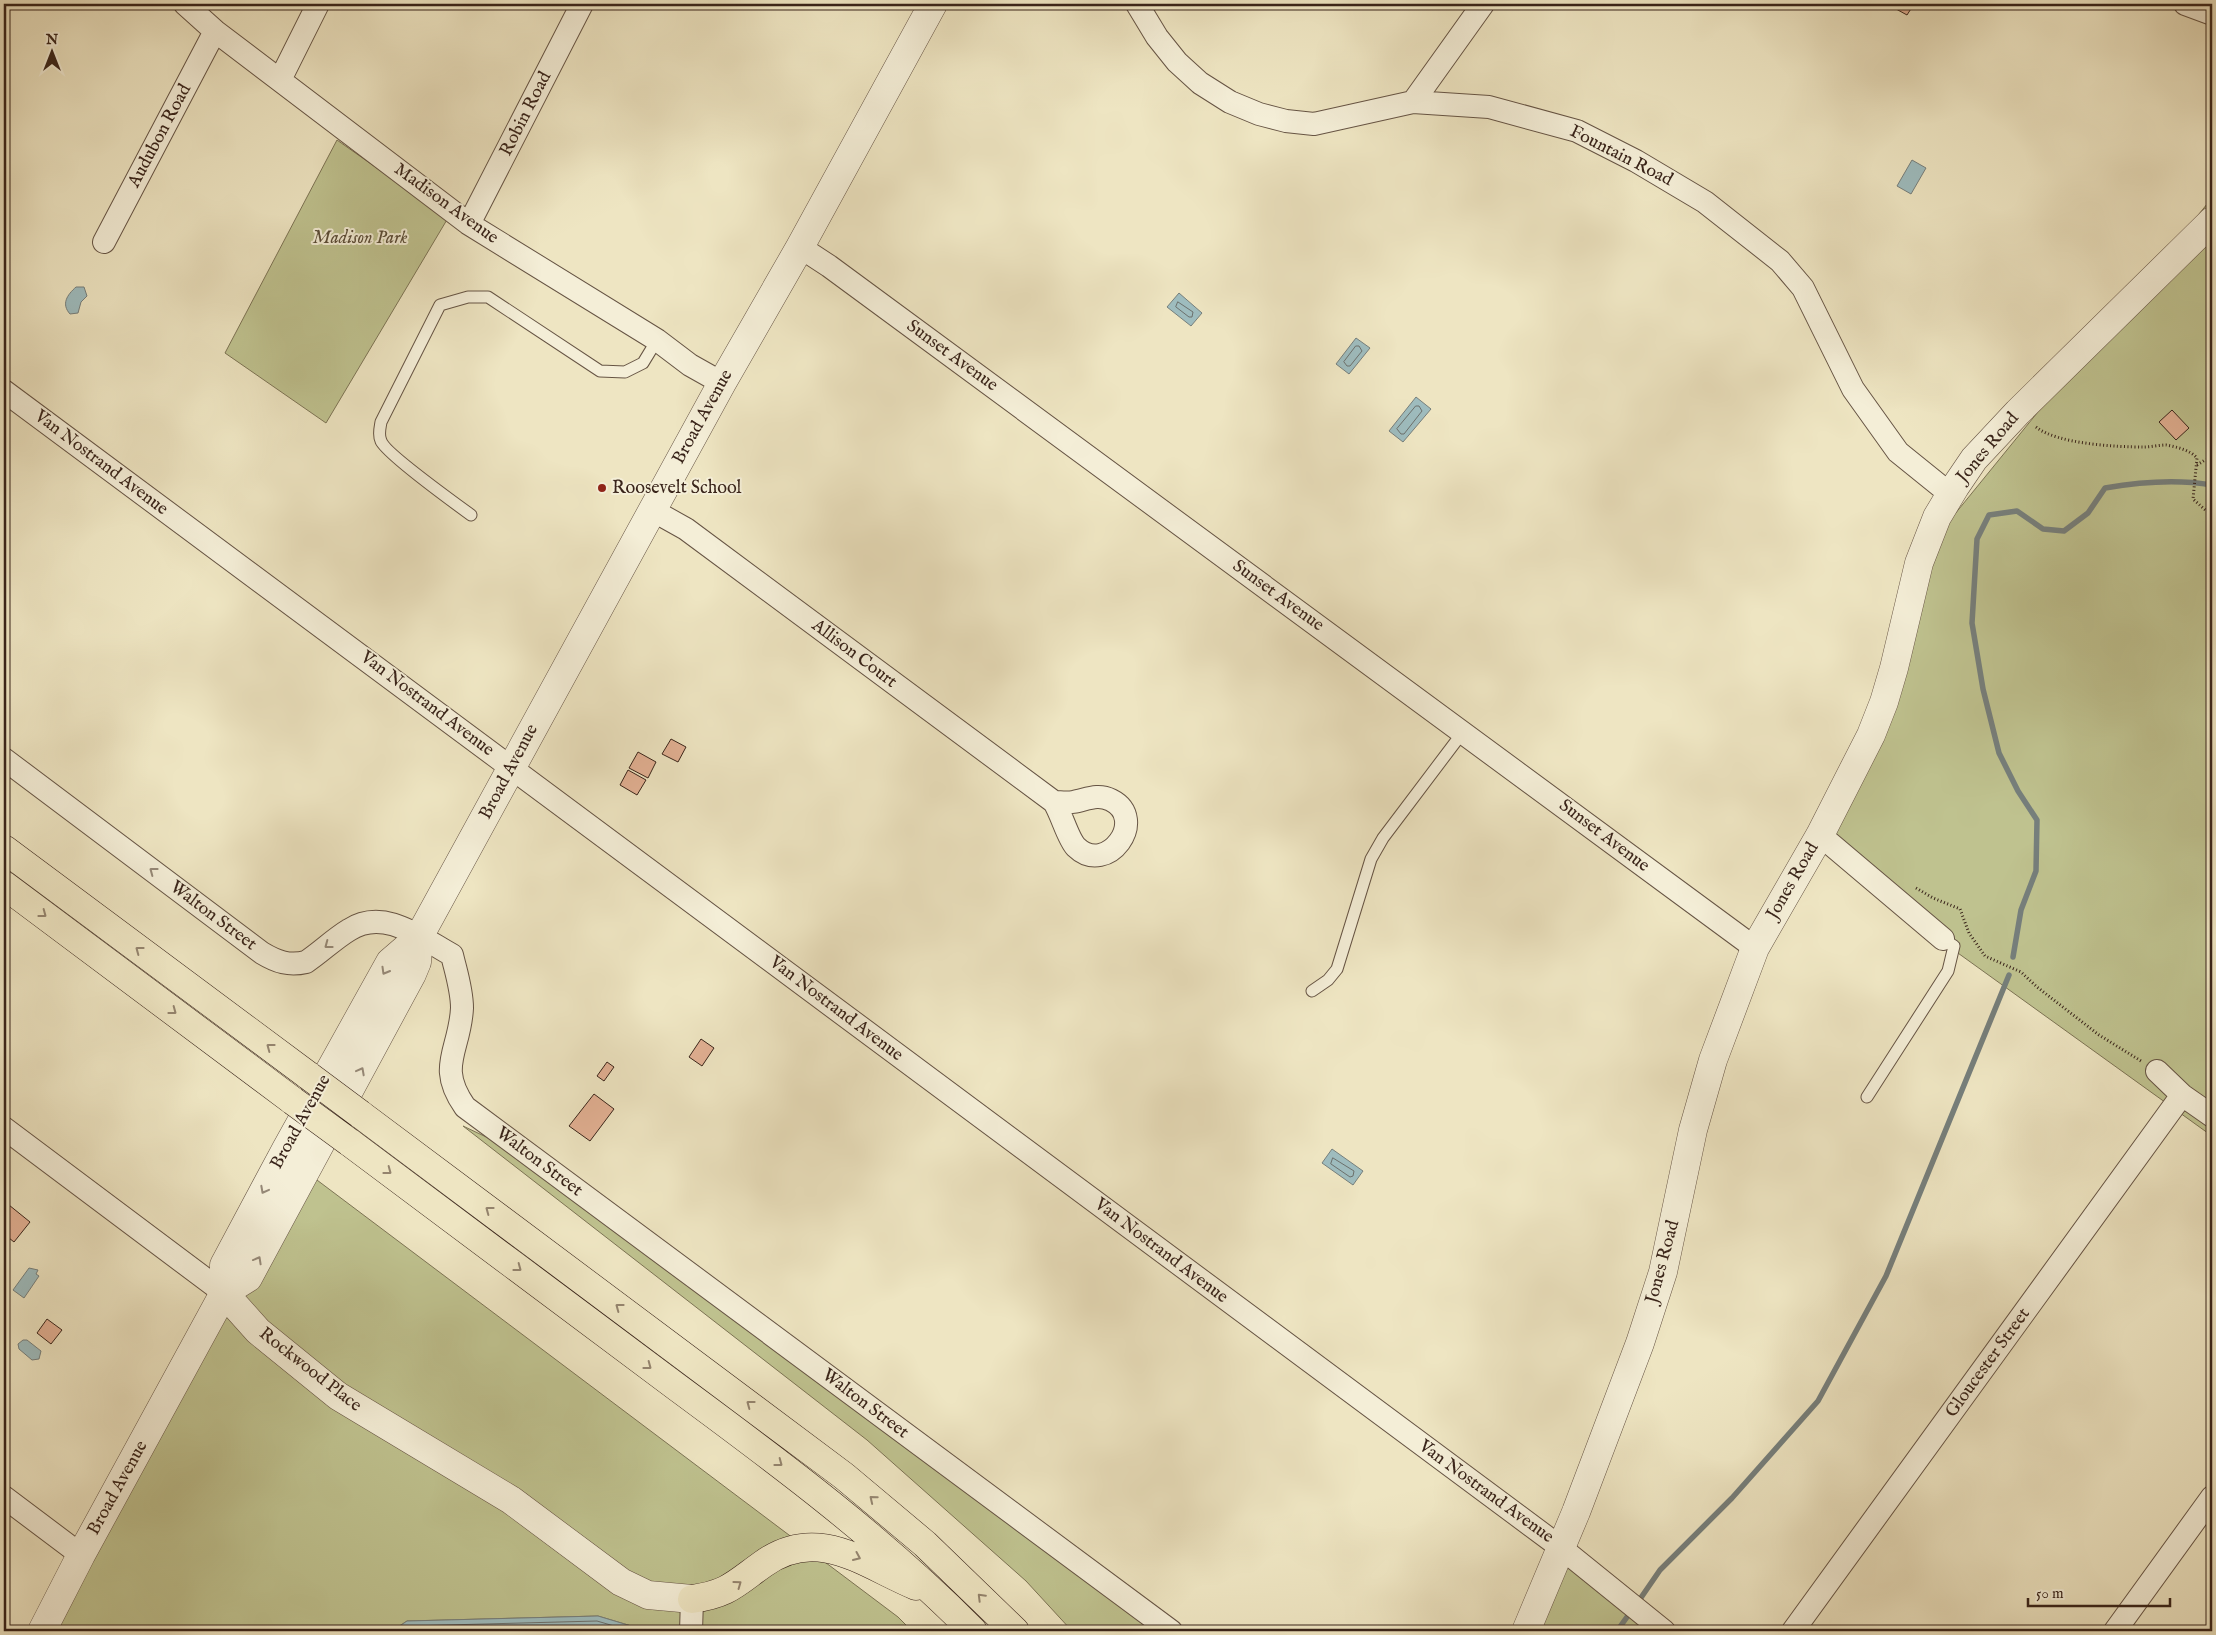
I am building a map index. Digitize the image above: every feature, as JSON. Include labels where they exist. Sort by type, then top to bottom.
[{"type":"highway","points":[[4,849],[858,1487],[925,1544],[1015,1631]]},
{"type":"highway","points":[[4,885],[799,1478],[881,1544],[973,1631]]},
{"type":"highway","points":[[691,1617],[710,1596],[730,1589],[762,1564],[784,1552],[810,1548],[840,1550],[853,1555],[885,1574],[938,1596]]},
{"type":"street","name":"Madison Avenue","points":[[185,4],[215,31],[469,224],[657,340],[690,365],[722,383]]},
{"type":"street","points":[[280,80],[318,4]]},
{"type":"street","name":"Robin Road","points":[[469,224],[582,4]]},
{"type":"street","name":"Broad Avenue","points":[[42,1631],[81,1555],[224,1293],[224,1265],[291,1141],[390,962],[419,937],[652,510],[800,247],[933,4]]},
{"type":"street","name":"Fountain Road","points":[[1137,4],[1157,37],[1177,62],[1200,83],[1230,102],[1259,114],[1286,121],[1314,124],[1413,102],[1489,107],[1577,130],[1636,161],[1705,202],[1780,261],[1803,288],[1853,389],[1898,452],[1950,494]]},
{"type":"street","points":[[1413,102],[1482,4]]},
{"type":"street","points":[[2185,4],[2212,14]]},
{"type":"street","name":"Audubon Road","points":[[104,242],[215,31]]},
{"type":"street","name":"Jones Road","points":[[1526,1631],[1640,1344],[1663,1272],[1694,1130],[1713,1060],[1755,948],[1820,835],[1871,735],[1884,702],[1919,563],[1937,517],[1974,459],[2018,412],[2212,221]]},
{"type":"street","name":"Sunset Avenue","points":[[800,247],[845,277],[1755,948]]},
{"type":"street","name":"Van Nostrand Avenue","points":[[4,391],[1560,1547],[1664,1631]]},
{"type":"street","name":"Allison Court","points":[[652,510],[686,529],[1054,802]]},
{"type":"street","name":"Walton Street","points":[[4,759],[262,953],[279,962],[297,964],[306,962],[349,930],[369,922],[384,921],[452,955],[462,1007],[450,1074],[455,1091],[466,1107],[1171,1631]]},
{"type":"street","points":[[1820,835],[1943,940]]},
{"type":"street","points":[[2157,1071],[2182,1095],[2212,1116]]},
{"type":"street","name":"Gloucester Street","points":[[1793,1631],[2182,1095]]},
{"type":"street","name":"Rockwood Place","points":[[4,1128],[224,1293],[258,1331],[338,1396],[511,1500],[622,1582],[691,1617]]},
{"type":"street","points":[[4,1496],[81,1555]]},
{"type":"street","points":[[2115,1631],[2212,1497]]},
{"type":"lane","points":[[471,515],[399,459],[381,443],[379,434],[381,422],[440,305],[468,297],[488,297],[600,371],[625,372],[643,363],[657,340]]},
{"type":"lane","points":[[1312,991],[1328,980],[1337,969],[1371,859],[1383,838],[1463,732]]},
{"type":"lane","points":[[1867,1097],[1948,971],[1954,946],[1943,940]]},
{"type":"path","points":[[2018,412],[2039,429],[2060,437],[2098,446],[2153,448],[2164,445],[2193,453],[2197,458],[2194,499],[2212,516]]},
{"type":"path","points":[[2197,466],[2205,460],[2212,459]]},
{"type":"path","points":[[1916,887],[1933,898],[1960,909],[1970,933],[1985,956],[2021,972],[2037,987],[2099,1035],[2157,1071]]},
{"type":"green space","name":"Madison Park","points":[[337,140],[448,218],[326,423],[225,353]]},
{"type":"green space","points":[[2212,198],[2212,1136],[1869,889],[1820,841],[1950,520]]},
{"type":"green space","points":[[463,1126],[539,1162],[1167,1631],[1072,1631],[1026,1581],[867,1440]]},
{"type":"green space","points":[[297,1165],[898,1617],[912,1631],[648,1631],[598,1616],[407,1621],[392,1631],[43,1631]]},
{"type":"green space","points":[[1555,1546],[1664,1631],[1526,1631]]},
{"type":"water","points":[[1912,160],[1926,168],[1911,194],[1897,186]]},
{"type":"water","points":[[76,287],[84,287],[87,296],[81,302],[78,313],[70,314],[66,307],[66,300]]},
{"type":"water","points":[[1179,293],[1202,313],[1191,326],[1167,307]]},
{"type":"water","points":[[1356,338],[1370,348],[1349,374],[1336,364]]},
{"type":"water","points":[[1416,397],[1431,409],[1403,442],[1389,431]]},
{"type":"water","points":[[1332,1149],[1363,1171],[1353,1185],[1322,1163]]},
{"type":"water","points":[[29,1268],[38,1270],[36,1274],[39,1276],[24,1298],[13,1290]]},
{"type":"water","points":[[23,1340],[27,1340],[41,1351],[39,1359],[32,1360],[19,1349],[18,1344]]},
{"type":"water","points":[[598,1616],[648,1631],[392,1631],[407,1621]]},
{"type":"building","points":[[1887,4],[1914,4],[1907,15]]},
{"type":"building","points":[[2172,410],[2189,428],[2176,440],[2159,422]]},
{"type":"building","points":[[671,739],[686,747],[678,762],[662,754]]},
{"type":"building","points":[[638,752],[656,762],[648,778],[629,768]]},
{"type":"building","points":[[628,770],[646,780],[637,795],[620,785]]},
{"type":"building","points":[[701,1039],[714,1048],[702,1066],[689,1057]]},
{"type":"building","points":[[607,1062],[614,1067],[604,1081],[597,1076]]},
{"type":"building","points":[[594,1094],[614,1109],[590,1141],[569,1126]]},
{"type":"building","points":[[9,1205],[30,1222],[14,1242],[4,1234],[4,1211]]},
{"type":"building","points":[[47,1319],[62,1330],[51,1344],[37,1333]]},
{"type":"waterway","points":[[2013,957],[2021,910],[2036,871],[2037,820],[2018,791],[1999,753],[1983,689],[1972,623],[1977,539],[1989,515],[2017,511],[2043,529],[2064,531],[2088,513],[2105,488],[2158,482],[2186,482],[2212,485]]},
{"type":"waterway","points":[[1638,1602],[1660,1570],[1732,1498],[1818,1401],[1886,1276],[2009,975]]},
{"type":"waterway","points":[[1617,1631],[1632,1610]]},
{"type":"place","name":"Roosevelt School","points":[[602,488]]}]
